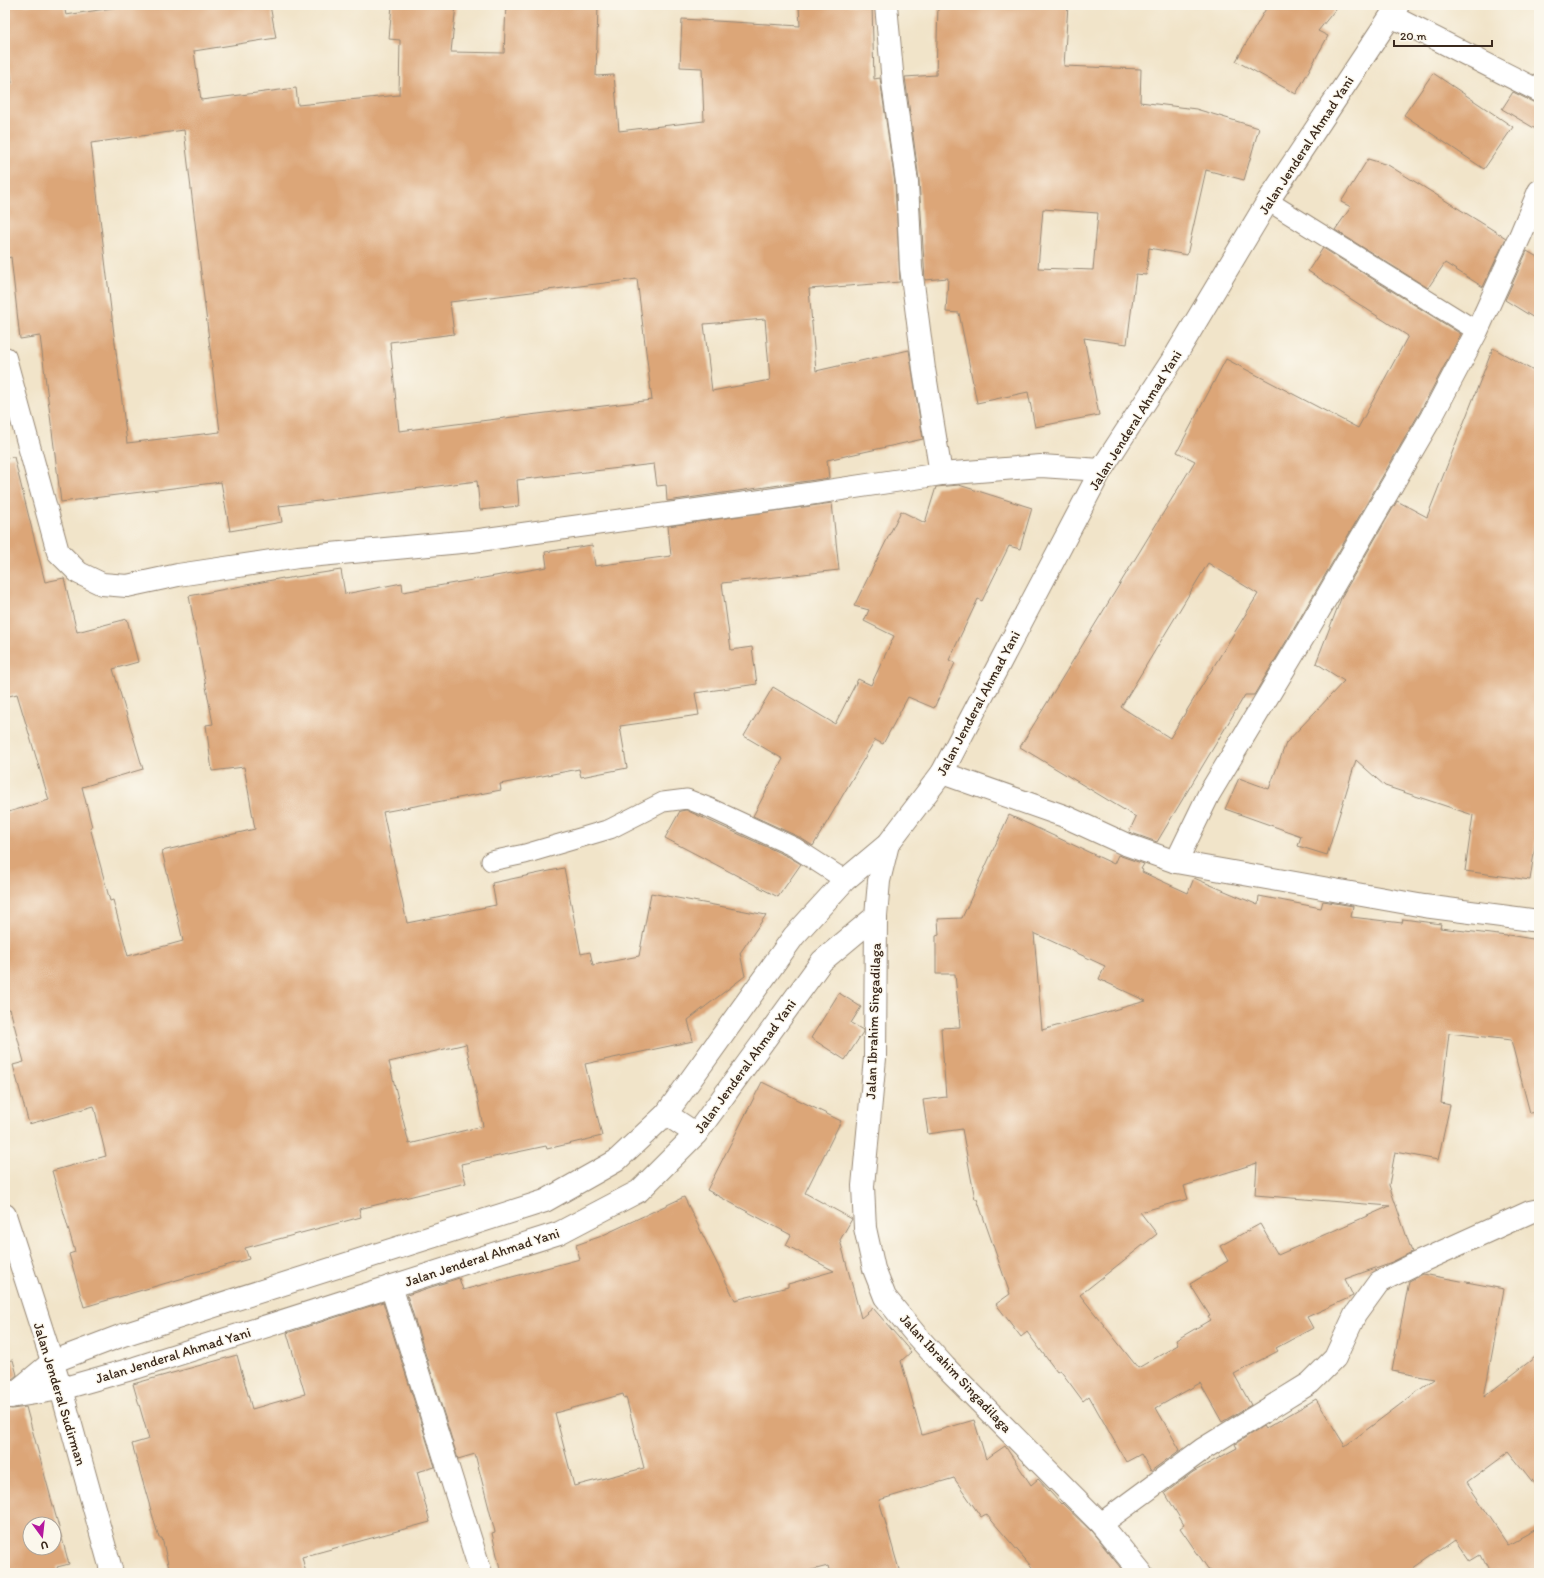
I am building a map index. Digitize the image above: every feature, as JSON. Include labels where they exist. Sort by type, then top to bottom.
[{"type":"main road","points":[[886,5],[893,83],[907,182],[911,268],[924,369],[941,474]]},
{"type":"main road","points":[[1395,11],[1539,91]]},
{"type":"main road","name":"Jalan Jenderal Ahmad Yani","points":[[8,1398],[52,1362],[123,1335],[545,1201],[616,1161],[666,1114],[794,936],[845,880],[888,844],[942,773],[1101,470],[1177,354],[1268,202],[1395,11]]},
{"type":"main road","points":[[1176,862],[1210,794],[1431,418],[1477,331],[1539,191]]},
{"type":"main road","points":[[5,358],[58,552],[79,573],[102,584],[128,586],[178,576],[298,557],[472,541],[775,499],[941,474],[1041,466],[1101,470]]},
{"type":"main road","points":[[942,773],[1064,816],[1125,844],[1176,862],[1424,906],[1539,921]]},
{"type":"main road","name":"Jalan Jenderal Ahmad Yani","points":[[8,1398],[61,1389],[134,1368],[559,1233],[639,1191],[696,1134],[822,962],[876,916],[879,881],[888,844]]},
{"type":"main road","name":"Jalan Ibrahim Singadilaga","points":[[876,916],[875,1058],[863,1186],[865,1228],[874,1269],[885,1296],[916,1336],[1101,1524],[1141,1573]]},
{"type":"main road","points":[[666,1114],[696,1134]]},
{"type":"main road","points":[[1101,1524],[1203,1449],[1310,1383],[1335,1358],[1355,1314],[1379,1282],[1413,1264],[1530,1212],[1539,1210]]},
{"type":"main road","name":"Jalan Jenderal Sudirman","points":[[5,1216],[61,1389],[112,1573]]},
{"type":"main road","points":[[471,1225],[481,1257]]},
{"type":"main road","points":[[391,1286],[480,1573]]},
{"type":"main road","points":[[123,1335],[134,1368]]},
{"type":"lane","points":[[1268,202],[1477,331]]},
{"type":"lane","points":[[491,861],[525,854],[610,829],[663,802],[687,799],[710,808],[794,847],[845,880]]},
{"type":"building","points":[[5,5],[64,5],[66,15],[132,5],[270,5],[276,38],[194,51],[201,100],[296,88],[298,105],[399,95],[400,40],[389,39],[392,5],[456,5],[451,52],[504,53],[506,5],[598,5],[596,76],[614,75],[619,131],[704,121],[702,68],[680,67],[682,19],[800,26],[799,5],[872,5],[874,79],[880,78],[895,183],[900,282],[809,289],[816,371],[909,350],[923,439],[827,460],[829,478],[667,501],[666,485],[657,486],[654,464],[517,480],[519,506],[480,510],[477,481],[279,506],[282,522],[230,531],[221,482],[61,502],[40,336],[20,339],[11,257],[7,258],[5,243],[5,84],[12,83],[5,36]],"holes":[[[184,130],[220,432],[127,443],[91,143]],[[637,279],[652,400],[399,431],[390,342],[454,334],[450,302]],[[765,319],[770,380],[712,391],[704,324]]]},
{"type":"building","points":[[938,5],[1068,5],[1064,66],[1141,69],[1140,102],[1196,109],[1259,128],[1244,180],[1206,170],[1187,255],[1149,248],[1146,275],[1136,274],[1127,344],[1084,338],[1099,415],[1035,427],[1028,392],[977,403],[959,313],[946,312],[948,278],[925,280],[919,180],[905,77],[936,75]],"holes":[[[1043,209],[1098,213],[1093,270],[1038,268]]]},
{"type":"building","points":[[1268,5],[1339,5],[1318,31],[1328,36],[1296,94],[1236,61]]},
{"type":"building","points":[[1433,73],[1513,127],[1484,169],[1404,115]]},
{"type":"building","points":[[1513,92],[1533,102],[1539,103],[1539,131],[1502,109]]},
{"type":"building","points":[[1368,159],[1388,165],[1506,238],[1483,287],[1445,263],[1428,288],[1335,230],[1351,207],[1341,202]]},
{"type":"building","points":[[1323,248],[1461,334],[1420,412],[1296,625],[1254,695],[1245,695],[1157,842],[1129,832],[1136,817],[1020,747],[1195,461],[1177,452],[1226,359],[1358,428],[1408,336],[1308,271]],"holes":[[[1208,563],[1258,594],[1170,738],[1121,707]]]},
{"type":"building","points":[[1527,251],[1539,258],[1539,321],[1505,300]]},
{"type":"building","points":[[1493,348],[1539,374],[1539,820],[1530,880],[1465,871],[1473,815],[1385,786],[1356,760],[1327,855],[1298,846],[1301,836],[1225,809],[1239,778],[1269,789],[1286,743],[1344,681],[1316,663],[1342,596],[1397,501],[1427,517]]},
{"type":"building","points":[[14,457],[45,582],[64,578],[77,632],[127,619],[138,662],[113,669],[143,769],[82,787],[92,827],[90,827],[110,901],[113,900],[128,956],[183,941],[162,851],[255,829],[244,767],[212,771],[206,725],[213,724],[189,596],[283,578],[341,570],[345,594],[402,583],[403,592],[547,567],[545,552],[592,545],[595,566],[671,556],[668,526],[832,503],[839,570],[722,583],[731,650],[752,647],[757,684],[695,693],[699,715],[620,726],[627,768],[581,777],[579,769],[500,784],[501,790],[383,812],[407,923],[496,905],[492,883],[564,868],[581,954],[590,952],[593,965],[639,956],[651,893],[766,915],[740,953],[745,976],[688,1020],[693,1041],[585,1064],[602,1136],[547,1149],[546,1146],[461,1164],[466,1183],[359,1209],[361,1217],[245,1248],[249,1259],[84,1307],[69,1254],[75,1252],[52,1171],[106,1156],[94,1106],[29,1124],[13,1065],[24,1062],[10,1009],[5,1010],[5,813],[49,800],[17,694],[5,697],[5,458]],"holes":[[[466,1044],[483,1126],[409,1144],[389,1062]]]},
{"type":"building","points":[[959,485],[1032,508],[1020,549],[1009,546],[982,601],[978,599],[949,660],[955,663],[934,708],[908,697],[883,744],[875,740],[813,846],[799,837],[753,816],[783,759],[744,736],[773,687],[835,724],[858,679],[871,685],[894,636],[864,621],[869,610],[854,606],[901,511],[925,523],[936,487]]},
{"type":"building","points":[[686,810],[789,857],[801,864],[778,897],[665,838],[680,811]]},
{"type":"building","points":[[1009,815],[1114,864],[1118,855],[1144,864],[1141,869],[1143,870],[1142,872],[1188,893],[1194,878],[1258,905],[1259,896],[1321,908],[1323,901],[1353,906],[1351,917],[1402,923],[1403,919],[1441,924],[1440,928],[1508,935],[1539,940],[1539,1112],[1530,1113],[1511,1040],[1449,1033],[1441,1103],[1450,1105],[1438,1160],[1395,1152],[1389,1185],[1412,1252],[1392,1262],[1345,1279],[1353,1296],[1307,1317],[1313,1328],[1276,1348],[1278,1351],[1234,1374],[1251,1405],[1222,1422],[1200,1383],[1156,1408],[1180,1450],[1151,1471],[1141,1454],[1126,1462],[1089,1396],[1083,1401],[1060,1370],[1057,1372],[1027,1332],[1021,1337],[996,1304],[1010,1294],[977,1199],[975,1199],[962,1129],[928,1134],[923,1100],[946,1097],[941,1028],[960,1027],[955,974],[936,974],[936,936],[939,935],[938,919],[962,918]],"holes":[[[1034,933],[1105,966],[1099,979],[1146,1001],[1042,1030]],[[1257,1163],[1255,1195],[1390,1206],[1278,1255],[1260,1224],[1220,1246],[1228,1261],[1190,1284],[1210,1316],[1208,1317],[1210,1320],[1176,1340],[1178,1345],[1138,1368],[1080,1295],[1157,1234],[1140,1212],[1188,1199],[1184,1186]]]},
{"type":"building","points":[[839,993],[861,1007],[851,1023],[863,1030],[863,1032],[845,1060],[811,1038]]},
{"type":"building","points":[[762,1082],[841,1121],[805,1193],[852,1219],[840,1240],[861,1318],[873,1308],[911,1352],[901,1361],[922,1435],[974,1420],[986,1459],[1005,1446],[1031,1485],[1038,1479],[1061,1504],[1062,1503],[1092,1532],[1120,1567],[1123,1573],[1037,1573],[986,1514],[981,1517],[954,1478],[879,1500],[900,1573],[830,1573],[828,1566],[800,1573],[501,1573],[492,1533],[495,1532],[475,1454],[458,1459],[407,1295],[459,1278],[463,1290],[580,1259],[576,1245],[599,1237],[684,1197],[735,1300],[788,1287],[788,1284],[834,1271],[786,1245],[791,1235],[707,1190]],"holes":[[[623,1394],[624,1398],[626,1397],[644,1468],[574,1486],[555,1413]]]},
{"type":"building","points":[[1423,1274],[1504,1289],[1484,1397],[1539,1354],[1539,1490],[1509,1452],[1467,1483],[1508,1544],[1539,1527],[1539,1573],[1489,1573],[1480,1555],[1470,1561],[1455,1539],[1406,1573],[1211,1573],[1180,1528],[1184,1525],[1165,1493],[1193,1472],[1237,1448],[1235,1444],[1263,1426],[1265,1429],[1316,1399],[1345,1446],[1434,1379],[1392,1371],[1409,1281]]},
{"type":"building","points":[[383,1302],[435,1467],[417,1472],[430,1522],[302,1557],[306,1573],[170,1573],[162,1538],[159,1538],[132,1444],[149,1439],[133,1384],[237,1355],[252,1409],[305,1394],[287,1333]]},
{"type":"building","points":[[13,1360],[17,1375],[5,1385],[5,1361]]},
{"type":"building","points":[[26,1407],[56,1516],[22,1516],[22,1556],[62,1556],[62,1538],[69,1564],[57,1567],[59,1573],[5,1573],[5,1408],[12,1409]]}]
